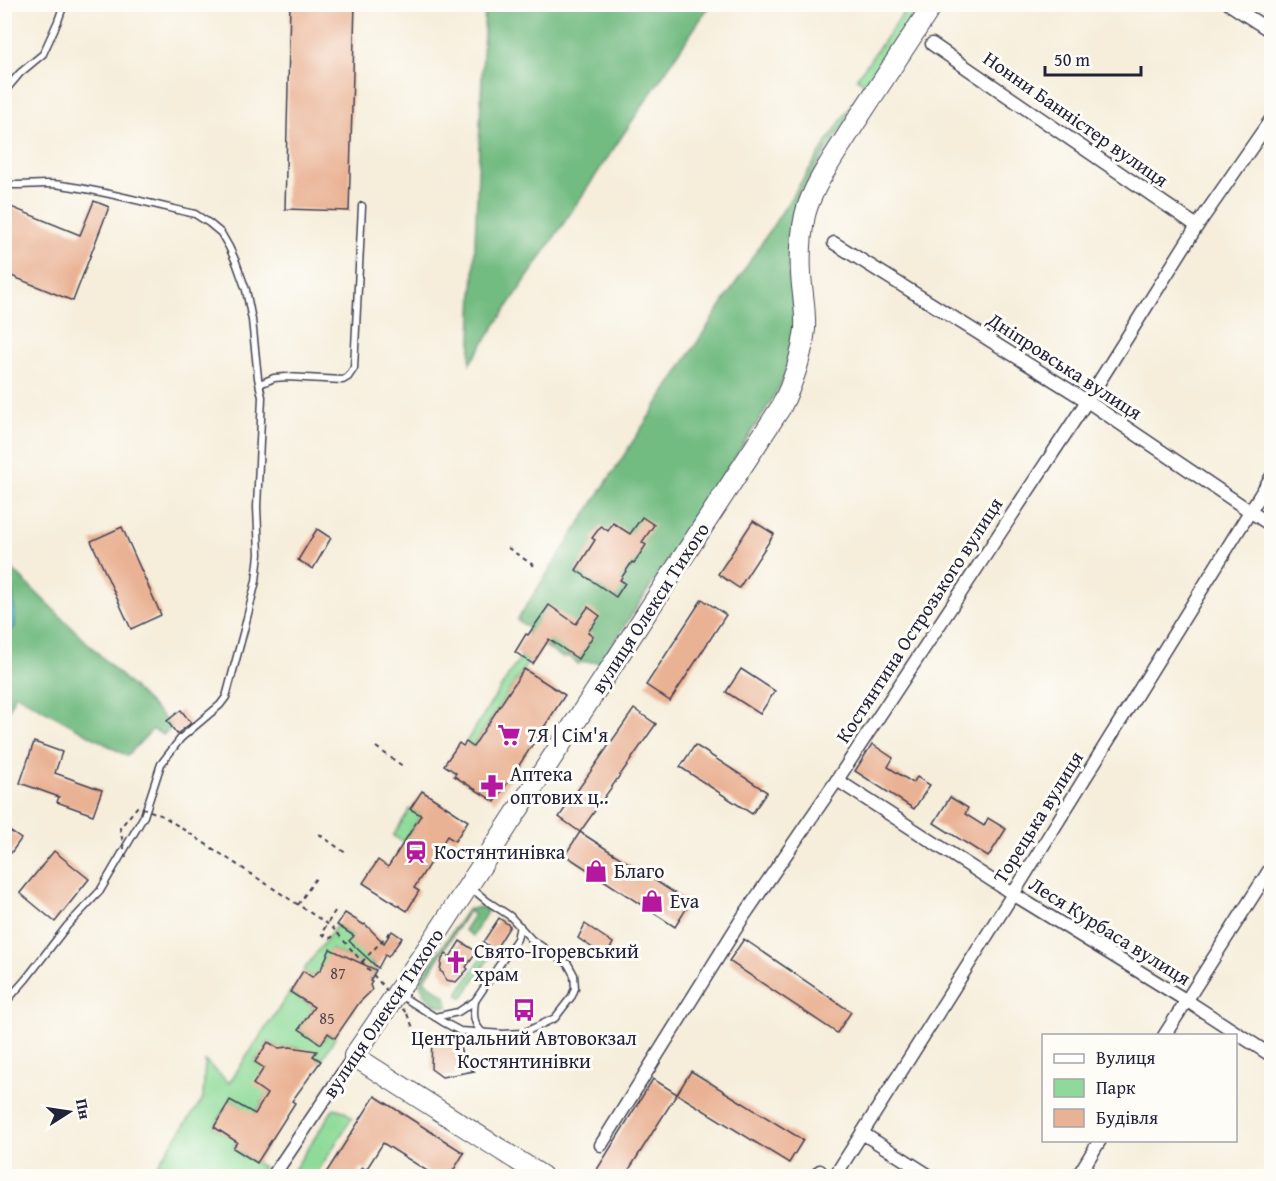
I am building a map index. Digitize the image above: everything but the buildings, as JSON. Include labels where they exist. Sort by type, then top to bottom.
[{"type":"main road","name":"вулиця Олекси Тихого","points":[[354,1056],[781,407],[797,368],[805,328],[801,241],[804,218],[810,199],[831,160],[933,4]]},
{"type":"main road","points":[[354,1056],[542,1176]]},
{"type":"street","points":[[1229,4],[1272,32]]},
{"type":"street","name":"Нонни Банністер вулиця","points":[[932,44],[1197,226]]},
{"type":"street","name":"Костянтина Острозького вулиця","points":[[601,1145],[743,917],[837,780],[1087,401],[1197,226],[1272,118]]},
{"type":"street","name":"Дніпровська вулиця","points":[[834,243],[1087,401],[1272,526]]},
{"type":"street","name":"Торецька вулиця","points":[[835,1176],[1272,476]]},
{"type":"street","name":"Леся Курбаса вулиця","points":[[837,780],[1013,894],[1186,1000],[1272,1056]]},
{"type":"street","points":[[1165,1034],[1272,866]]},
{"type":"street","name":"вулиця Олекси Тихого","points":[[273,1176],[354,1056]]},
{"type":"street","points":[[862,1133],[930,1176]]},
{"type":"street","points":[[1078,1176],[1099,1142]]},
{"type":"lane","points":[[4,92],[20,73],[43,54],[64,4]]},
{"type":"lane","points":[[4,184],[58,184],[75,187],[195,214],[209,223],[221,233],[229,247],[246,290],[262,397],[257,507],[259,554],[256,581],[226,697],[220,705],[181,738],[161,764],[144,816],[100,891],[67,926],[4,1004]]},
{"type":"lane","points":[[260,384],[274,378],[286,377],[343,380],[354,368],[362,206]]},
{"type":"lane","points":[[397,993],[460,1031],[484,1034],[523,1033],[540,1026],[555,1018],[572,996],[575,988],[574,975],[568,964],[532,940],[510,916],[468,886]]},
{"type":"lane","points":[[435,1017],[458,1012],[475,1001],[517,939],[519,926]]},
{"type":"lane","points":[[475,1001],[473,1015],[477,1027],[484,1034]]},
{"type":"path","points":[[508,548],[536,567]]},
{"type":"path","points":[[376,747],[404,767]]},
{"type":"path","points":[[126,858],[120,828],[138,806],[163,816],[332,927],[407,1014],[420,1041]]},
{"type":"path","points":[[319,834],[347,854]]},
{"type":"path","points":[[298,905],[316,878]]},
{"type":"path","points":[[335,911],[321,934],[331,938],[337,933]]},
{"type":"path","points":[[362,962],[392,930]]},
{"type":"green space","points":[[485,5],[710,5],[470,363]]},
{"type":"green space","points":[[909,5],[922,5],[827,150],[824,147],[865,84],[857,78]]},
{"type":"green space","points":[[824,147],[827,150],[796,203],[789,227],[789,280],[793,293],[796,324],[793,349],[785,376],[769,405],[601,662],[578,664],[569,656],[563,658],[526,634],[529,628],[517,620]]},
{"type":"green space","points":[[5,562],[167,721],[171,728],[163,735],[153,729],[127,756],[15,694],[5,720]]},
{"type":"green space","points":[[521,656],[527,660],[530,659],[456,773],[454,772],[471,746],[466,742]]},
{"type":"green space","points":[[410,809],[421,815],[404,842],[393,836]]},
{"type":"green space","points":[[480,907],[488,910],[473,936],[464,930],[474,915],[468,911],[424,981],[446,996],[448,1007],[437,1005],[426,996],[419,981],[467,910]]},
{"type":"green space","points":[[337,925],[353,937],[350,941],[377,970],[370,981],[360,963],[331,949],[320,972],[312,977],[303,971]]},
{"type":"green space","points":[[483,955],[489,958],[462,998],[458,994]]},
{"type":"green space","points":[[290,992],[314,1007],[299,1029],[321,1044],[328,1033],[335,1038],[321,1061],[299,1048],[278,1048],[268,1042],[255,1062],[264,1068],[268,1093],[233,1148],[263,1167],[257,1176],[149,1176],[203,1099],[205,1061],[229,1083]],"holes":[[[230,1100],[242,1107],[225,1134],[214,1127]]]},
{"type":"green space","points":[[334,1108],[344,1111],[352,1118],[315,1176],[290,1176]]},
{"type":"water","points":[[5,578],[7,585],[11,588],[15,607],[15,627],[10,631],[8,647],[5,649]]},
{"type":"place","name":"7Я | Сім'я","points":[[509,735]]},
{"type":"place","name":"Аптека оптових ц‥","points":[[492,786]]},
{"type":"place","name":"Костянтинівка","points":[[416,852]]},
{"type":"place","name":"Благо","points":[[596,871]]},
{"type":"place","name":"Eva","points":[[652,901]]},
{"type":"place","name":"Свято-Ігоревський храм","points":[[456,962]]},
{"type":"place","name":"Центральний Автовокзал Костянтинівки","points":[[524,1010]]}]
